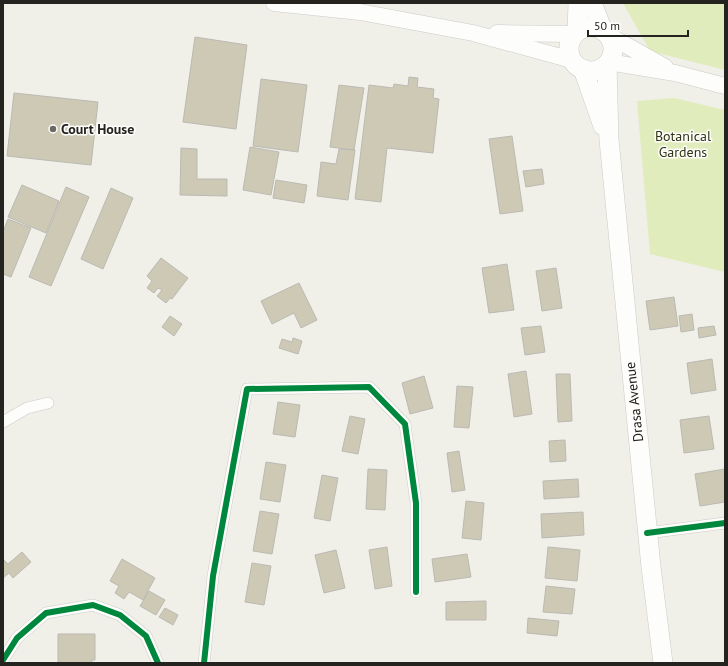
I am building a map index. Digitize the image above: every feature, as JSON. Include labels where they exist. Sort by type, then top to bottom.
[{"type":"highway","points":[[576,33],[578,3]]},
{"type":"highway","points":[[592,3],[613,48],[608,63],[602,68],[589,71],[577,65],[570,54],[569,46],[576,33],[590,27],[597,28],[605,33]]},
{"type":"highway","name":"Drasa Avenue","points":[[608,63],[609,140],[647,533],[663,663]]},
{"type":"highway","name":"Drasa Avenue","points":[[577,65],[609,140]]},
{"type":"main road","points":[[274,3],[360,12],[473,33],[577,65]]},
{"type":"main road","points":[[473,33],[576,33]]},
{"type":"main road","points":[[605,33],[675,73]]},
{"type":"main road","points":[[608,63],[675,73],[725,86]]},
{"type":"street","points":[[204,663],[213,576],[247,389],[369,387],[405,424],[416,503],[416,592]]},
{"type":"street","points":[[3,422],[27,408],[48,403]]},
{"type":"street","points":[[647,533],[725,523]]},
{"type":"street","points":[[3,660],[18,638],[46,613],[93,605],[120,615],[146,636],[158,663]]},
{"type":"green space","points":[[623,3],[725,3],[725,70],[650,51]]},
{"type":"green space","name":"Botanical Gardens","points":[[674,98],[725,110],[725,272],[650,254],[637,101]]},
{"type":"building","points":[[195,37],[247,45],[236,129],[183,122]]},
{"type":"building","points":[[409,77],[418,78],[417,87],[434,89],[433,98],[439,99],[433,153],[387,148],[381,202],[355,199],[369,85],[393,88],[394,84],[408,86]]},
{"type":"building","points":[[261,79],[307,85],[298,152],[253,146]]},
{"type":"building","points":[[339,85],[364,88],[354,150],[330,147]]},
{"type":"building","name":"Court House","points":[[14,93],[98,102],[91,165],[7,156]]},
{"type":"building","points":[[512,136],[523,211],[500,214],[489,139]]},
{"type":"building","points":[[250,147],[279,152],[271,195],[243,190]]},
{"type":"building","points":[[181,148],[197,149],[197,179],[227,179],[227,196],[180,195]]},
{"type":"building","points":[[339,149],[355,150],[348,200],[317,196],[321,162],[336,164]]},
{"type":"building","points":[[542,169],[544,184],[526,187],[523,171]]},
{"type":"building","points":[[276,180],[307,185],[304,203],[273,198]]},
{"type":"building","points":[[22,185],[59,201],[46,233],[8,217]]},
{"type":"building","points":[[66,187],[89,197],[51,286],[29,277]]},
{"type":"building","points":[[111,188],[133,198],[103,269],[81,259]]},
{"type":"building","points":[[8,219],[31,228],[11,277],[3,274],[3,232]]},
{"type":"building","points":[[161,258],[188,278],[172,299],[170,298],[166,303],[157,296],[162,290],[158,288],[154,293],[147,288],[152,281],[147,276]]},
{"type":"building","points":[[507,264],[514,310],[489,313],[482,268]]},
{"type":"building","points":[[556,268],[562,308],[542,311],[536,271]]},
{"type":"building","points":[[299,283],[317,320],[301,328],[294,313],[272,324],[261,301]]},
{"type":"building","points":[[674,297],[678,326],[650,330],[646,301]]},
{"type":"building","points":[[692,314],[694,330],[681,332],[679,316]]},
{"type":"building","points":[[170,316],[182,324],[174,336],[162,327]]},
{"type":"building","points":[[541,326],[545,352],[525,355],[521,328]]},
{"type":"building","points":[[714,326],[716,335],[699,338],[698,328]]},
{"type":"building","points":[[293,338],[302,341],[298,354],[279,348],[282,339],[292,342]]},
{"type":"building","points":[[712,359],[716,390],[691,394],[687,363]]},
{"type":"building","points":[[526,371],[532,414],[514,417],[508,374]]},
{"type":"building","points":[[556,374],[570,374],[572,421],[558,422]]},
{"type":"building","points":[[424,376],[433,408],[410,414],[402,383]]},
{"type":"building","points":[[457,386],[473,387],[469,428],[454,427]]},
{"type":"building","points":[[278,402],[300,405],[295,437],[273,434]]},
{"type":"building","points":[[350,416],[365,419],[358,454],[342,451]]},
{"type":"building","points":[[709,416],[714,449],[684,453],[680,420]]},
{"type":"building","points":[[565,440],[566,461],[550,462],[549,441]]},
{"type":"building","points":[[459,451],[465,490],[452,492],[447,453]]},
{"type":"building","points":[[266,462],[286,465],[280,502],[260,499]]},
{"type":"building","points":[[368,469],[387,470],[385,510],[366,509]]},
{"type":"building","points":[[725,469],[725,502],[700,506],[695,474]]},
{"type":"building","points":[[322,475],[338,478],[330,521],[314,518]]},
{"type":"building","points":[[578,479],[579,497],[544,499],[543,481]]},
{"type":"building","points":[[466,501],[484,503],[481,540],[462,538]]},
{"type":"building","points":[[260,511],[279,514],[272,554],[253,551]]},
{"type":"building","points":[[583,512],[584,535],[542,538],[541,514]]},
{"type":"building","points":[[387,547],[392,586],[375,589],[369,550]]},
{"type":"building","points":[[548,547],[580,550],[577,581],[545,578]]},
{"type":"building","points":[[336,550],[345,588],[324,593],[315,555]]},
{"type":"building","points":[[22,552],[31,562],[13,578],[9,573],[3,578],[3,559],[8,564]]},
{"type":"building","points":[[467,554],[471,577],[435,582],[432,559]]},
{"type":"building","points":[[122,559],[155,578],[143,600],[129,592],[124,599],[115,593],[119,586],[110,581]]},
{"type":"building","points":[[252,563],[271,566],[264,605],[245,602]]},
{"type":"building","points":[[546,586],[575,589],[572,614],[543,612]]},
{"type":"building","points":[[149,591],[165,600],[156,615],[140,606]]},
{"type":"building","points":[[486,601],[486,620],[446,620],[446,602]]},
{"type":"building","points":[[165,608],[178,615],[173,625],[159,617]]},
{"type":"building","points":[[528,618],[559,621],[557,636],[527,633]]},
{"type":"building","points":[[58,634],[95,634],[95,660],[92,660],[92,663],[58,662]]},
{"type":"cycle path","points":[[204,663],[213,576],[247,389],[369,387],[405,424],[416,503],[416,592]]},
{"type":"cycle path","points":[[647,533],[725,523]]},
{"type":"cycle path","points":[[3,660],[17,638],[46,613],[93,605],[120,615],[146,636],[158,663]]},
{"type":"place","name":"Court House","points":[[53,129]]}]
